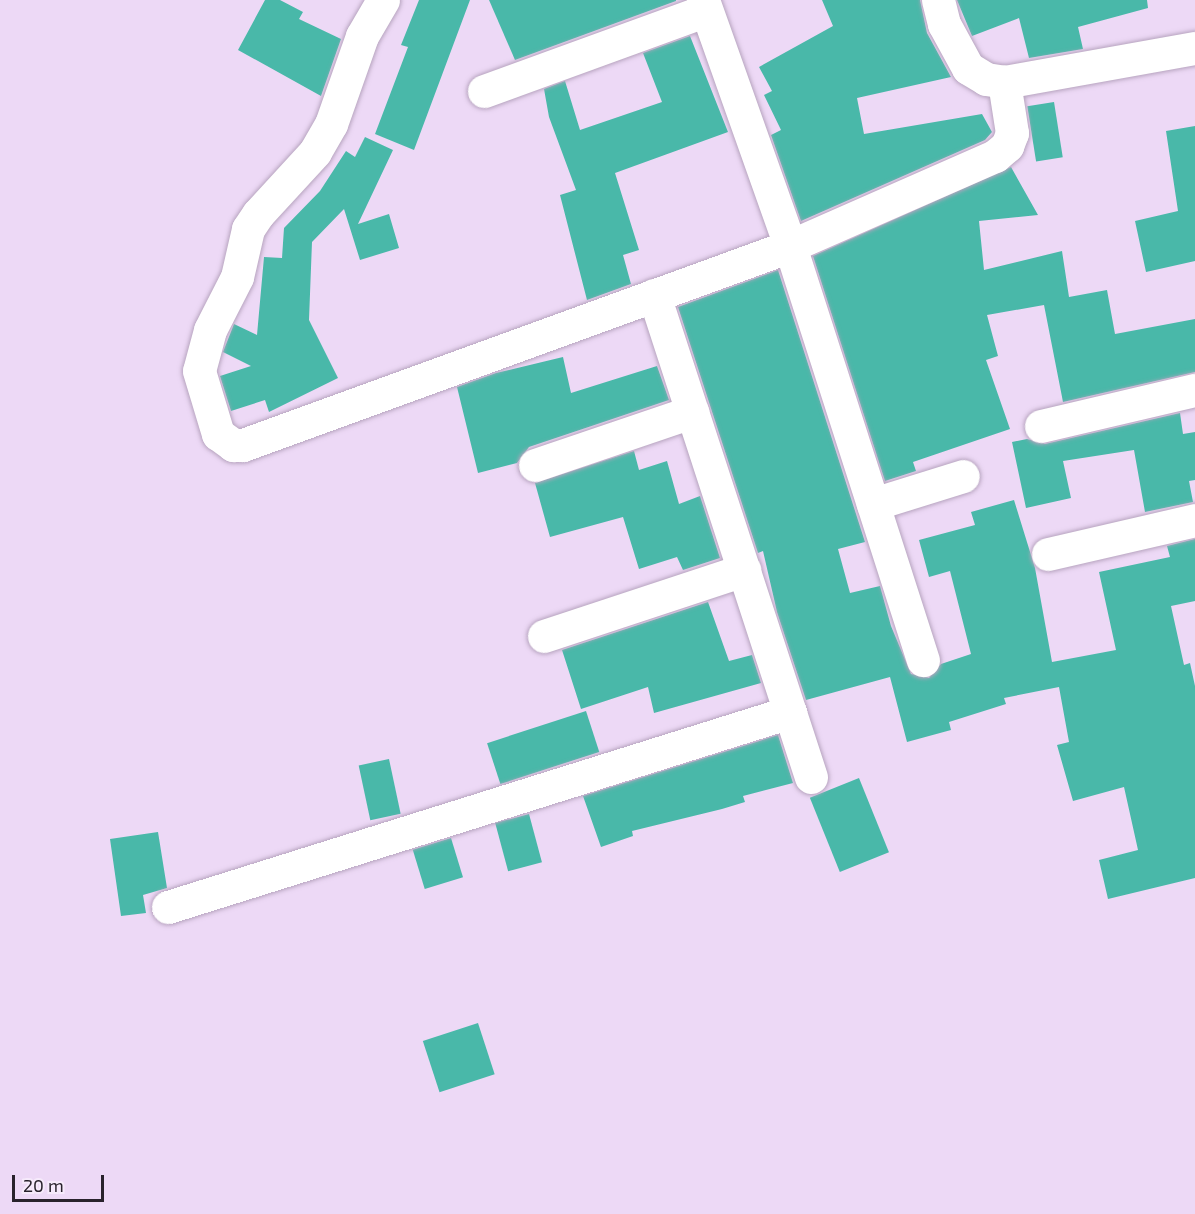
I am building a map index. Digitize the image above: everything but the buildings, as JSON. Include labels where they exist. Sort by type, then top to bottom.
[{"type":"street","points":[[383,0],[362,36],[331,124],[315,152],[258,214],[248,229],[237,277],[210,330],[199,371],[218,434],[224,440],[243,445],[790,246],[995,156],[1007,146],[1012,133],[1004,82]]},
{"type":"street","points":[[938,0],[944,24],[968,68],[986,79],[1004,82],[1195,48]]},
{"type":"street","points":[[484,91],[704,5],[790,246],[922,660]]},
{"type":"street","points":[[654,295],[811,777]]},
{"type":"street","points":[[1041,426],[1195,390]]},
{"type":"street","points":[[535,465],[692,412]]},
{"type":"street","points":[[873,504],[963,476]]},
{"type":"street","points":[[1048,554],[1195,520]]},
{"type":"street","points":[[544,636],[744,570]]},
{"type":"street","points":[[168,907],[790,712]]}]
